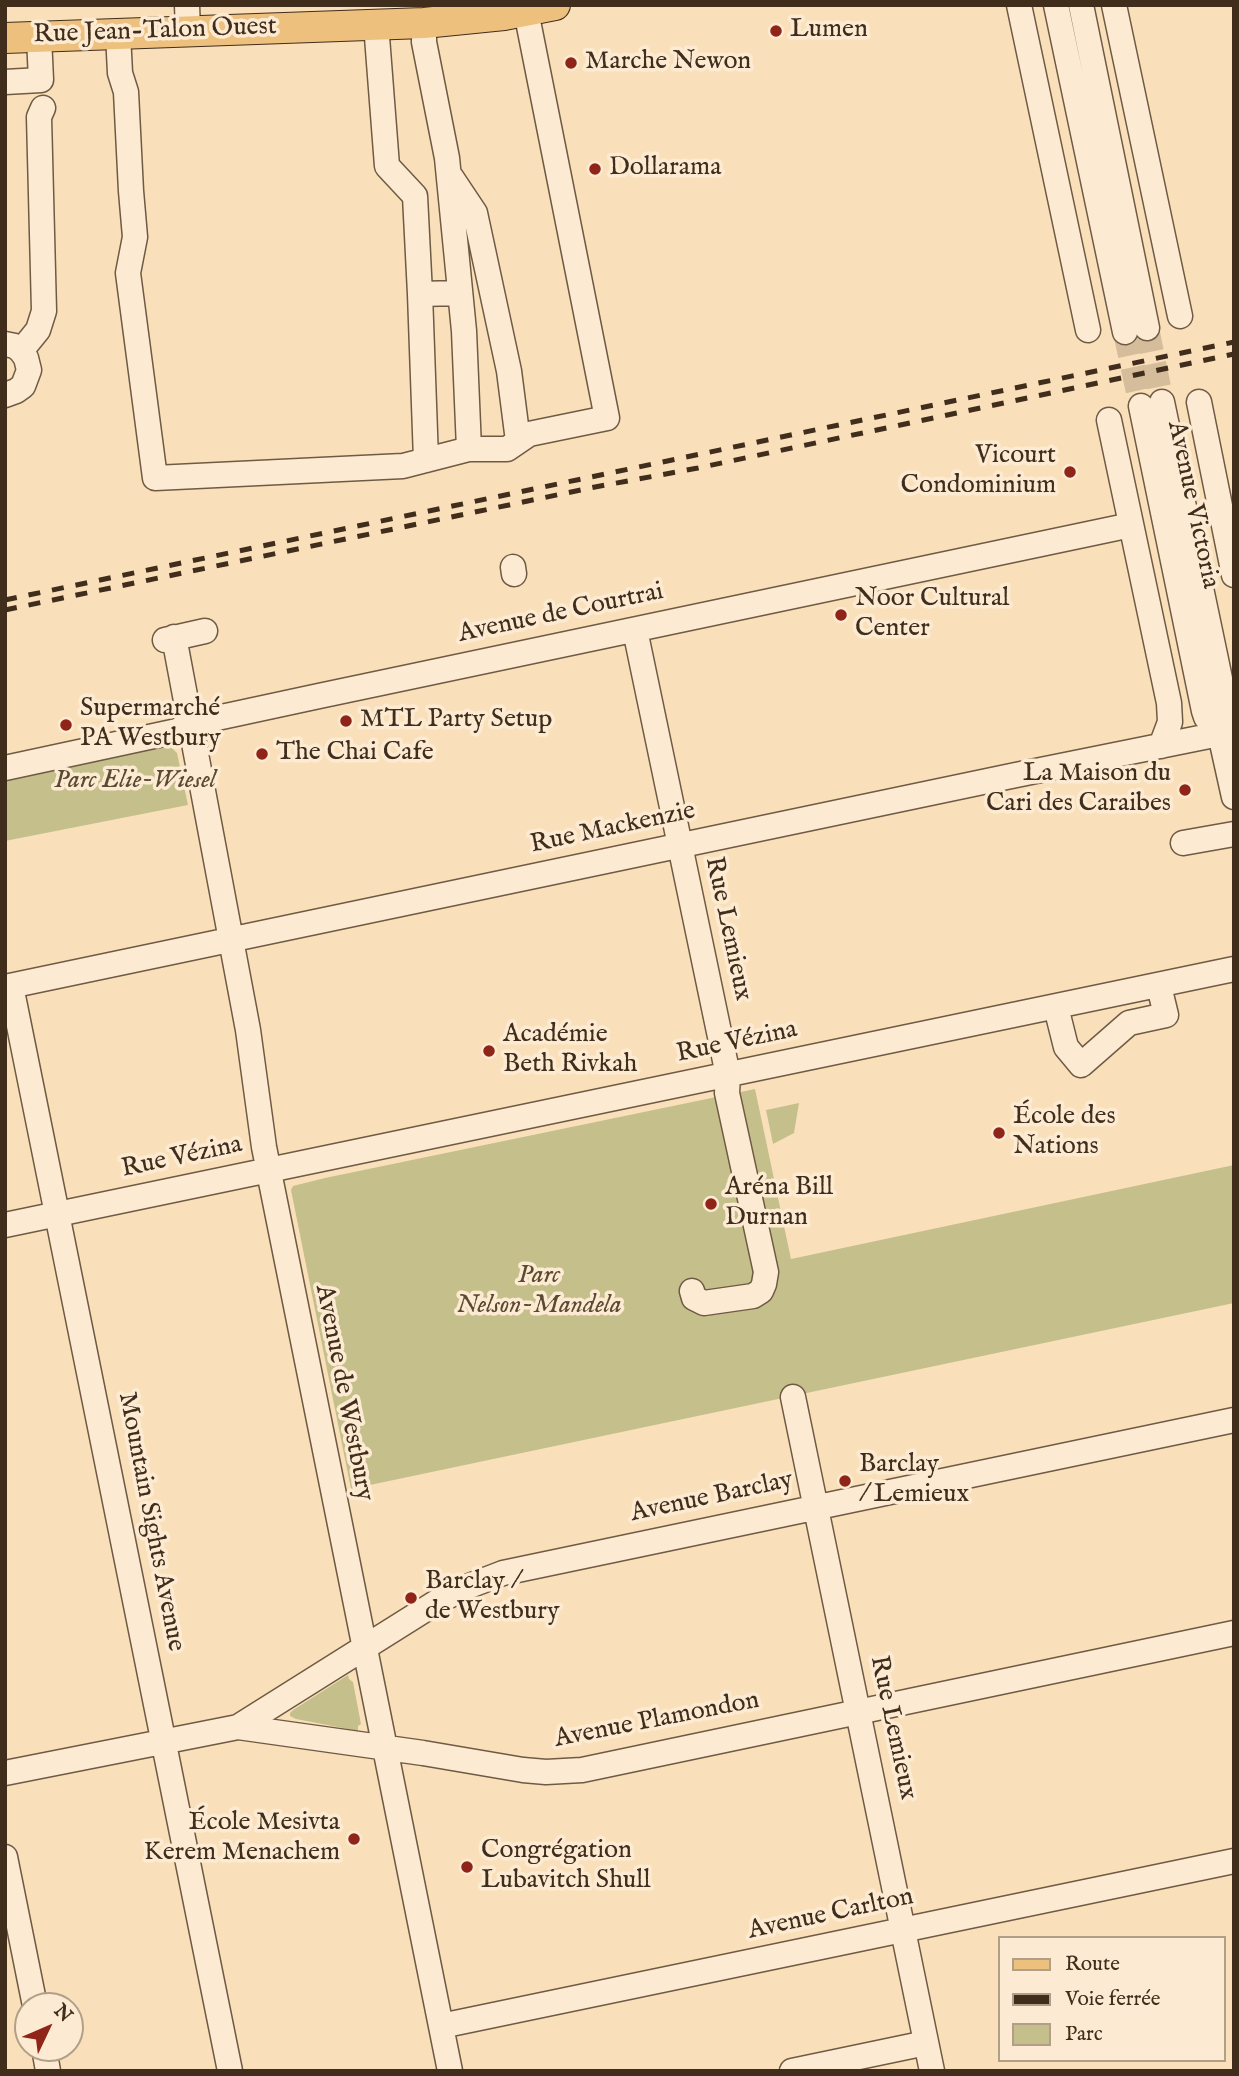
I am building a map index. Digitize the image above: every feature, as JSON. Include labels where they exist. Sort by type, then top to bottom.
[{"type":"main road","name":"Rue Jean-Talon Ouest","points":[[5,38],[118,34],[187,18],[424,23],[540,8]]},
{"type":"street","points":[[1019,5],[1088,330]]},
{"type":"street","points":[[1056,5],[1136,330],[1081,5]]},
{"type":"street","points":[[1114,5],[1180,316]]},
{"type":"street","points":[[118,34],[120,73],[126,92],[135,237],[128,273],[155,478],[403,466],[469,449],[507,449],[529,434],[607,418],[540,8]]},
{"type":"street","points":[[424,23],[424,42],[448,173],[464,331],[469,449]]},
{"type":"street","points":[[376,24],[387,166],[415,196],[426,460]]},
{"type":"street","points":[[5,82],[41,80],[39,37]]},
{"type":"street","points":[[5,394],[20,389],[27,379],[29,366],[26,358],[13,348],[38,330],[44,311],[39,117],[43,108]]},
{"type":"street","points":[[448,173],[475,213],[509,371],[518,441]]},
{"type":"street","points":[[419,294],[460,293]]},
{"type":"street","name":"Avenue Victoria","points":[[1199,402],[1226,502],[1234,575]]},
{"type":"street","name":"Avenue Victoria","points":[[1152,404],[1227,712],[1234,797]]},
{"type":"street","points":[[1109,420],[1169,703],[1170,722],[1161,746]]},
{"type":"street","name":"Avenue de Courtrai","points":[[5,768],[177,731],[189,724],[1132,525]]},
{"type":"street","name":"Rue Lemieux","points":[[635,630],[728,1075],[727,1093],[766,1277],[761,1291],[749,1297],[704,1303],[694,1298],[692,1292]]},
{"type":"street","name":"Avenue de Westbury","points":[[205,631],[170,639],[189,710],[189,724],[232,940],[250,1041],[268,1170],[450,2071]]},
{"type":"street","name":"Rue Mackenzie","points":[[8,987],[1227,732]]},
{"type":"street","points":[[1183,843],[1234,834]]},
{"type":"street","name":"Rue Vézina","points":[[5,1225],[1234,970]]},
{"type":"street","points":[[1056,1007],[1066,1047],[1081,1065],[1129,1023],[1166,1015],[1159,985]]},
{"type":"street","name":"Mountain Sights Avenue","points":[[8,987],[57,1214],[230,2071]]},
{"type":"street","name":"Rue Lemieux","points":[[793,1397],[932,2071]]},
{"type":"street","name":"Avenue Barclay","points":[[239,1727],[451,1594],[503,1573],[1234,1420]]},
{"type":"street","name":"Avenue Plamondon","points":[[5,1773],[239,1727],[523,1770],[570,1771],[624,1762],[1234,1633]]},
{"type":"street","points":[[5,1857],[32,1992]]},
{"type":"street","name":"Avenue Carlton","points":[[441,2026],[1234,1861]]},
{"type":"street","points":[[792,2071],[926,2043]]},
{"type":"green space","name":"Parc Elie-Wiesel","points":[[162,743],[163,748],[171,747],[177,753],[188,805],[5,841],[5,776]]},
{"type":"green space","name":"Parc Nelson-Mandela","points":[[755,1089],[791,1259],[1234,1165],[1234,1303],[351,1489],[291,1190],[293,1186]]},
{"type":"green space","points":[[799,1103],[794,1133],[773,1144],[766,1110]]},
{"type":"green space","points":[[348,1675],[353,1682],[361,1724],[358,1731],[290,1716],[293,1710]]},
{"type":"tunnel","points":[[1147,328],[1162,402]]},
{"type":"tunnel","points":[[1125,332],[1141,406]]},
{"type":"railway","points":[[5,600],[1234,342]]},
{"type":"railway","points":[[5,610],[698,468],[1234,354]]},
{"type":"place","name":"Lumen","points":[[776,31]]},
{"type":"place","name":"Marche Newon","points":[[571,63]]},
{"type":"place","name":"Dollarama","points":[[595,169]]},
{"type":"place","name":"Vicourt Condominium","points":[[1070,472]]},
{"type":"place","name":"Noor Cultural Center","points":[[841,615]]},
{"type":"place","name":"MTL Party Setup","points":[[346,721]]},
{"type":"place","name":"Supermarché PA Westbury","points":[[66,725]]},
{"type":"place","name":"The Chai Cafe","points":[[262,754]]},
{"type":"place","name":"La Maison du Cari des Caraibes","points":[[1185,790]]},
{"type":"place","name":"Académie Beth Rivkah","points":[[489,1051]]},
{"type":"place","name":"École des Nations","points":[[999,1133]]},
{"type":"place","name":"Aréna Bill Durnan","points":[[711,1204]]},
{"type":"place","name":"Barclay / Lemieux","points":[[845,1481]]},
{"type":"place","name":"Barclay / de Westbury","points":[[411,1598]]},
{"type":"place","name":"École Mesivta Kerem Menachem","points":[[354,1839]]},
{"type":"place","name":"Congrégation Lubavitch Shull","points":[[467,1867]]}]
